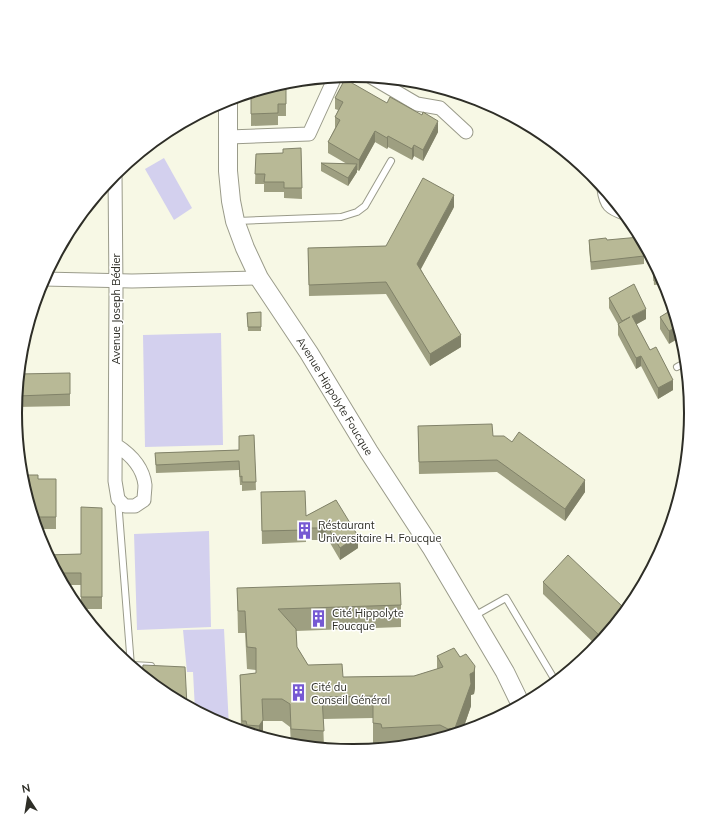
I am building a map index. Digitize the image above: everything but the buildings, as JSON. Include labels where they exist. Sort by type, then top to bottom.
[{"type":"street","points":[[229,137],[309,134],[332,83]]},
{"type":"street","points":[[382,84],[417,104],[440,108],[466,132]]},
{"type":"street","name":"Avenue Hippolyte Foucque","points":[[228,106],[228,171],[231,201],[235,221],[245,248],[259,278],[309,353],[369,452],[431,547],[505,672],[518,700]]},
{"type":"street","name":"Avenue Joseph Bédier","points":[[115,183],[115,481],[118,499]]},
{"type":"street","points":[[607,201],[608,204],[615,210]]},
{"type":"street","points":[[50,279],[116,280],[259,278]]},
{"type":"street","points":[[116,445],[128,453],[138,466],[145,484],[144,500],[136,506],[125,506],[118,499]]},
{"type":"street","name":"Avenue Hippolyte Foucque","points":[[505,672],[525,695]]},
{"type":"lane","points":[[235,221],[341,217],[357,212],[365,206],[391,161]]},
{"type":"lane","points":[[118,499],[130,658]]},
{"type":"lane","points":[[472,616],[506,598],[553,677]]},
{"type":"lane","points":[[139,665],[161,666]]},
{"type":"shaded area","points":[[164,158],[192,208],[174,220],[145,169]]},
{"type":"shaded area","points":[[221,333],[223,445],[145,447],[143,335]]},
{"type":"shaded area","points":[[209,531],[211,627],[137,630],[134,534]]},
{"type":"shaded area","points":[[224,629],[229,720],[195,704],[193,672],[187,672],[183,630]]},
{"type":"place","name":"Réstaurant Universitaire H. Foucque","points":[[305,531]]},
{"type":"place","name":"Cité Hippolyte Foucque","points":[[319,619]]},
{"type":"place","name":"Cité du Conseil Général","points":[[298,693]]}]
